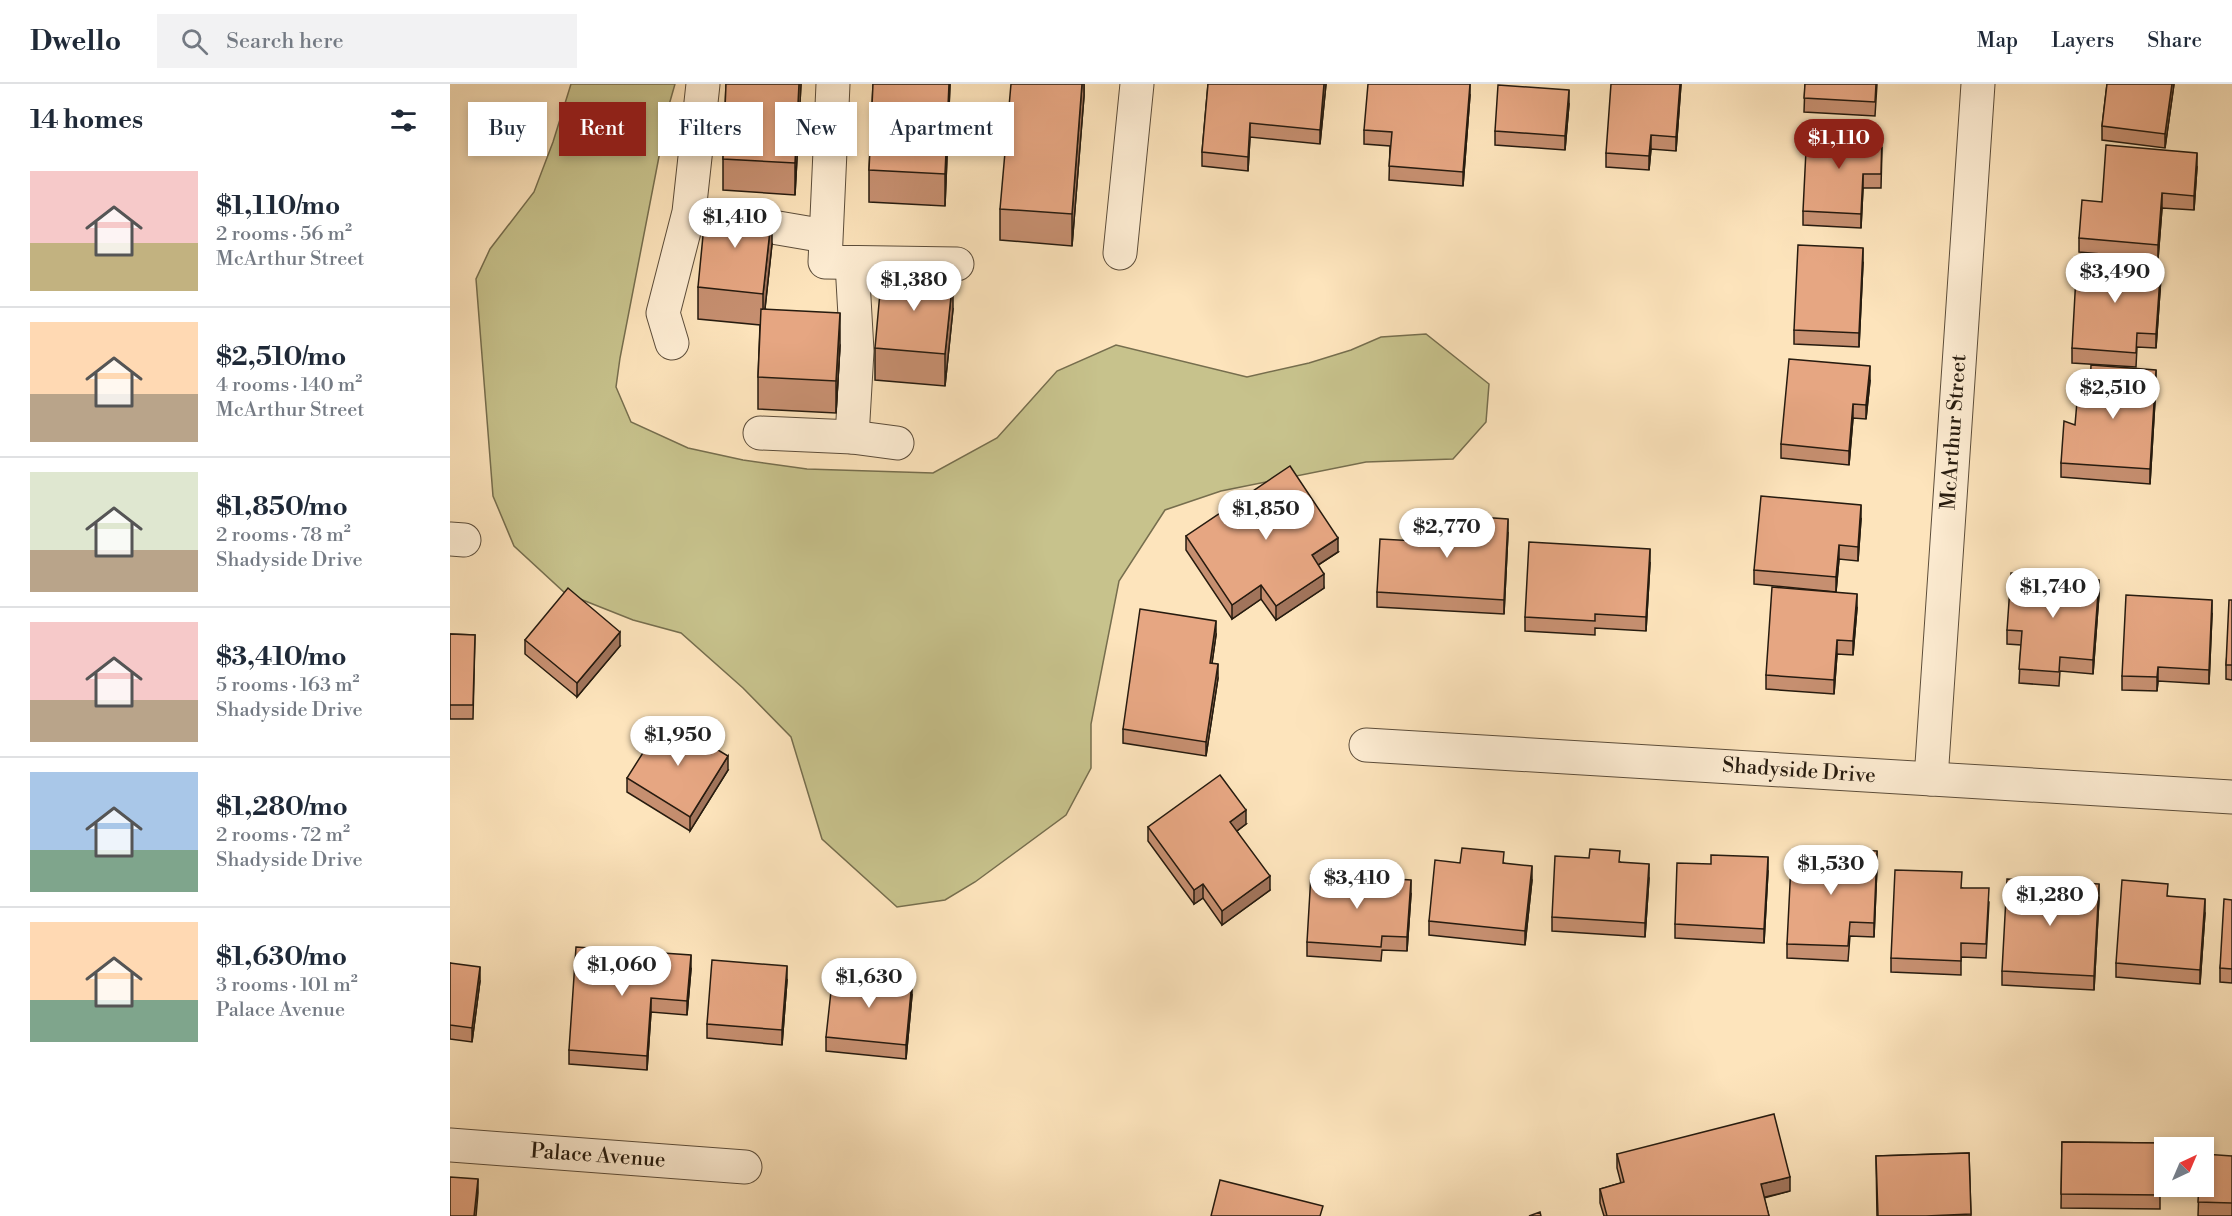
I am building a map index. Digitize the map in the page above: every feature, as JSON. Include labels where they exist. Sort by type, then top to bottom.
[{"type":"street","points":[[672,344],[663,313],[689,212],[703,84]]},
{"type":"street","points":[[833,84],[825,262],[957,264]]},
{"type":"street","points":[[1120,253],[1137,84]]},
{"type":"street","name":"McArthur Street","points":[[1931,779],[1978,84]]},
{"type":"street","points":[[689,212],[825,236]]},
{"type":"street","points":[[852,263],[857,351],[852,437]]},
{"type":"street","points":[[760,434],[852,437],[897,443]]},
{"type":"street","name":"Shadyside Drive","points":[[1366,745],[2232,797]]},
{"type":"street","name":"Palace Avenue","points":[[450,1145],[745,1167]]},
{"type":"shaded area","points":[[571,84],[675,84],[670,102],[658,102],[659,156],[616,387],[631,422],[688,448],[743,460],[807,469],[933,473],[997,438],[1057,371],[1116,345],[1247,377],[1309,363],[1351,350],[1381,337],[1426,334],[1489,384],[1486,422],[1453,459],[1366,462],[1221,491],[1165,510],[1119,581],[1091,724],[1091,768],[1066,815],[975,882],[945,900],[897,907],[822,839],[791,737],[743,688],[681,633],[633,620],[565,593],[514,546],[493,496],[476,279],[490,249],[534,192],[559,123],[559,156],[646,156],[646,102],[565,102]]},
{"type":"building","points":[[726,84],[799,84],[798,102],[775,102],[775,156],[795,156],[795,163],[723,159],[723,156],[763,156],[763,102],[725,102]]},
{"type":"building","points":[[873,84],[949,84],[948,102],[872,102]]},
{"type":"building","points":[[1011,84],[1082,84],[1072,214],[1000,209],[1005,156],[1014,156],[1014,102],[1009,102]]},
{"type":"building","points":[[1208,84],[1324,84],[1320,130],[1250,123],[1248,157],[1202,152]]},
{"type":"building","points":[[1368,84],[1470,84],[1463,172],[1389,166],[1392,132],[1364,130]]},
{"type":"building","points":[[1611,84],[1680,84],[1676,137],[1651,135],[1649,156],[1606,153]]},
{"type":"building","points":[[1805,84],[1876,84],[1875,102],[1804,98]]},
{"type":"building","points":[[2107,84],[2172,84],[2165,134],[2102,126]]},
{"type":"building","points":[[1498,85],[1569,90],[1565,136],[1495,131]]},
{"type":"building","points":[[1807,130],[1882,134],[1881,174],[1863,174],[1861,214],[1803,211]]},
{"type":"building","points":[[2106,145],[2197,153],[2194,196],[2162,193],[2158,245],[2079,238],[2082,200],[2102,202]]},
{"type":"building","points":[[870,156],[946,156],[945,174],[869,170]]},
{"type":"building","points":[[706,205],[772,212],[763,294],[698,287]]},
{"type":"building","points":[[1798,245],[1863,248],[1859,333],[1794,330]]},
{"type":"building","points":[[2077,258],[2161,263],[2156,334],[2137,333],[2136,353],[2072,348]]},
{"type":"building","points":[[882,270],[953,277],[945,354],[875,348]]},
{"type":"building","points":[[761,309],[840,313],[836,381],[758,377]]},
{"type":"building","points":[[1789,359],[1870,366],[1866,405],[1853,404],[1849,451],[1781,444]]},
{"type":"building","points":[[2091,365],[2156,370],[2150,469],[2061,463],[2064,421],[2075,425],[2078,390],[2090,391]]},
{"type":"building","points":[[1290,466],[1338,538],[1312,555],[1324,574],[1276,606],[1261,585],[1232,605],[1186,536]]},
{"type":"building","points":[[1761,496],[1861,505],[1858,547],[1839,545],[1836,577],[1754,570]]},
{"type":"building","points":[[1419,513],[1508,519],[1504,600],[1377,592],[1380,539],[1417,541]]},
{"type":"building","points":[[1529,542],[1650,549],[1646,617],[1595,614],[1595,621],[1525,617]]},
{"type":"building","points":[[2011,573],[2099,580],[2093,660],[2060,657],[2059,672],[2019,669],[2022,631],[2007,630]]},
{"type":"building","points":[[1772,587],[1857,594],[1853,641],[1837,640],[1834,680],[1766,675]]},
{"type":"building","points":[[568,588],[620,632],[577,683],[525,640]]},
{"type":"building","points":[[2126,595],[2212,600],[2209,670],[2158,667],[2157,677],[2122,676]]},
{"type":"building","points":[[2229,600],[2232,600],[2232,665],[2226,665]]},
{"type":"building","points":[[1140,609],[1216,621],[1210,663],[1218,664],[1206,742],[1123,729]]},
{"type":"building","points":[[450,634],[475,635],[473,705],[450,705]]},
{"type":"building","points":[[665,718],[728,756],[690,817],[627,778]]},
{"type":"building","points":[[1220,775],[1246,810],[1230,822],[1270,876],[1222,911],[1203,884],[1194,890],[1148,827]]},
{"type":"building","points":[[1462,848],[1504,852],[1503,863],[1532,866],[1525,931],[1429,921],[1435,860],[1460,863]]},
{"type":"building","points":[[1810,848],[1877,851],[1874,923],[1850,922],[1848,946],[1787,944],[1791,864],[1810,865]]},
{"type":"building","points":[[1590,849],[1620,851],[1619,862],[1649,864],[1645,923],[1552,917],[1555,856],[1589,858]]},
{"type":"building","points":[[1711,855],[1768,857],[1764,929],[1675,924],[1677,863],[1711,864]]},
{"type":"building","points":[[1895,870],[1962,872],[1961,888],[1989,888],[1986,944],[1961,943],[1961,961],[1891,958]]},
{"type":"building","points":[[1311,874],[1411,880],[1407,937],[1382,936],[1381,947],[1307,942]]},
{"type":"building","points":[[2007,879],[2099,884],[2094,976],[2002,971]]},
{"type":"building","points":[[2122,880],[2168,884],[2167,896],[2205,899],[2200,970],[2116,963]]},
{"type":"building","points":[[2224,899],[2232,900],[2232,969],[2220,968]]},
{"type":"building","points":[[576,947],[691,955],[687,1001],[651,998],[647,1056],[569,1050]]},
{"type":"building","points":[[712,960],[787,966],[782,1030],[707,1024]]},
{"type":"building","points":[[450,963],[480,967],[472,1028],[450,1025]]},
{"type":"building","points":[[833,973],[912,981],[906,1045],[826,1037]]},
{"type":"building","points":[[1774,1114],[1790,1177],[1761,1184],[1769,1216],[1607,1216],[1600,1189],[1624,1182],[1617,1154]]},
{"type":"building","points":[[2062,1142],[2154,1143],[2154,1195],[2061,1194]]},
{"type":"building","points":[[1969,1153],[1971,1214],[1878,1216],[1876,1156]]},
{"type":"building","points":[[2214,1155],[2232,1156],[2232,1203],[2198,1202],[2198,1197],[2214,1197]]},
{"type":"building","points":[[450,1177],[478,1179],[474,1216],[450,1216]]},
{"type":"building","points":[[1220,1180],[1323,1206],[1320,1216],[1211,1216]]},
{"type":"building","points":[[1540,1212],[1541,1216],[1529,1216]]}]
